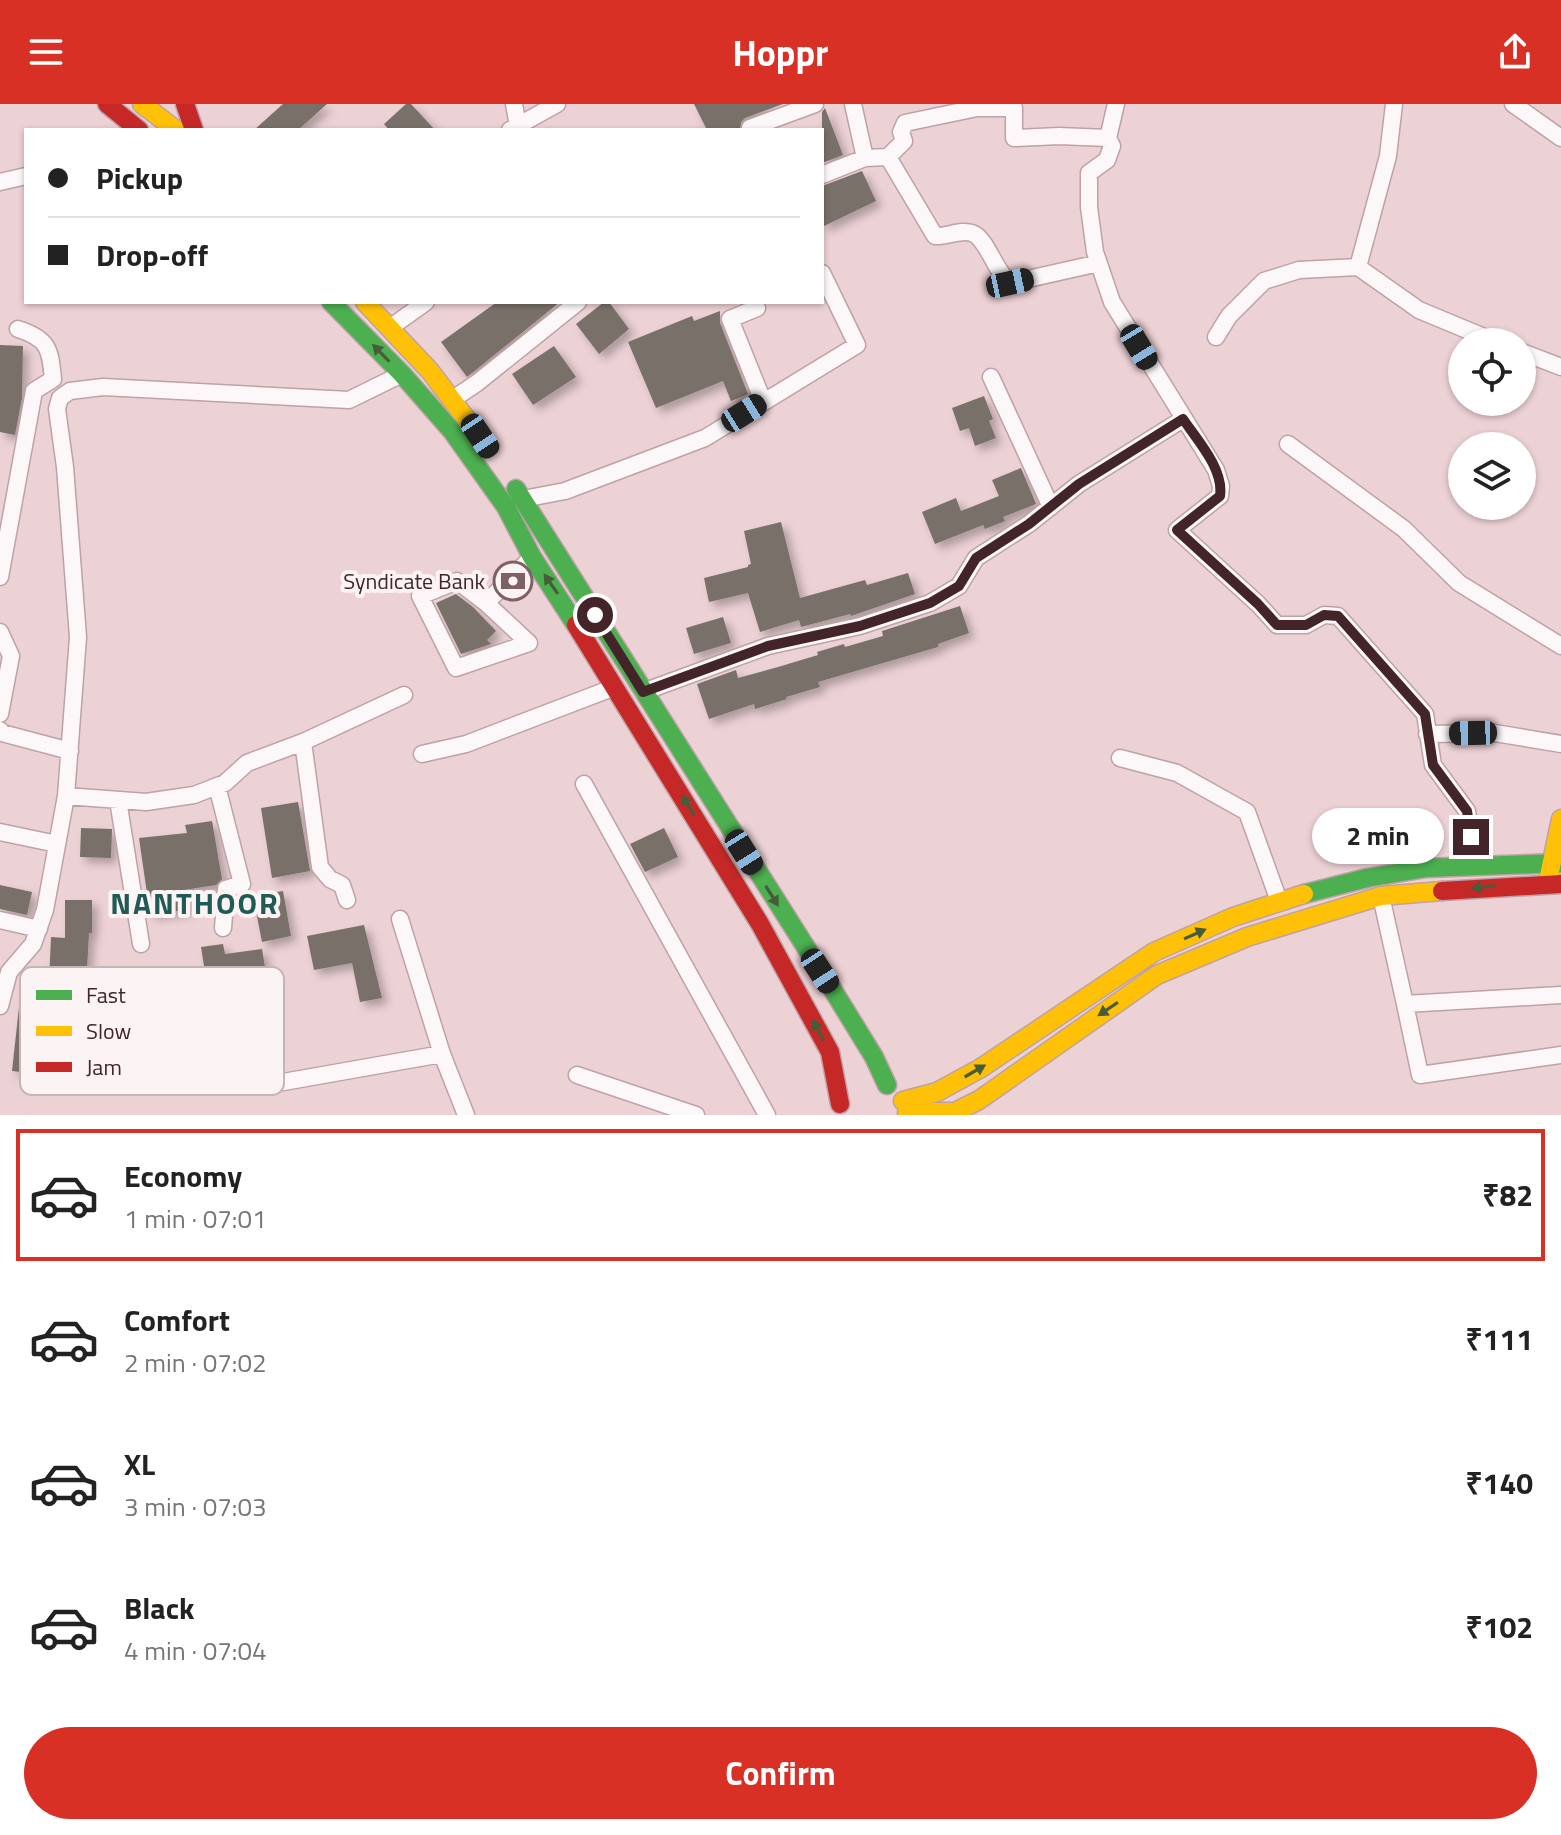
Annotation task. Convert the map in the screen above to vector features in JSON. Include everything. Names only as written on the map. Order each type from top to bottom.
[{"type":"main road","points":[[107,104],[137,128]]},
{"type":"main road","points":[[142,104],[173,128]]},
{"type":"main road","points":[[185,104],[193,128]]},
{"type":"main road","points":[[333,304],[402,374],[452,431],[497,494],[532,557],[760,924],[830,1052],[839,1110]]},
{"type":"main road","points":[[367,304],[453,399],[503,469],[831,987],[874,1057],[887,1085],[906,1109],[955,1112],[979,1100],[1157,975],[1247,937],[1381,896],[1554,884],[1561,819]]},
{"type":"main road","points":[[906,1109],[981,1068],[1154,952],[1233,917],[1279,901],[1367,878],[1426,868],[1556,863]]},
{"type":"main road","points":[[839,1110],[859,1085],[887,1085]]},
{"type":"street","points":[[514,104],[514,128],[557,104]]},
{"type":"street","points":[[750,128],[815,104]]},
{"type":"street","points":[[853,104],[865,158]]},
{"type":"street","points":[[1116,104],[1108,138],[1112,146],[1107,160],[1089,173],[1089,207],[1099,263],[1112,302],[1216,470],[1221,486],[1220,496],[1177,530],[1277,625],[1306,625],[1324,615],[1338,616],[1425,714],[1433,765],[1467,811],[1475,864]]},
{"type":"street","points":[[1358,267],[1388,156],[1394,104]]},
{"type":"street","points":[[1513,104],[1561,138]]},
{"type":"street","points":[[824,174],[865,158],[888,157],[904,141],[901,132],[905,123],[977,108],[1014,108],[1014,138],[1108,138]]},
{"type":"street","points":[[888,157],[935,236],[972,232],[979,237],[1001,277],[1010,283],[1099,263]]},
{"type":"street","points":[[0,182],[24,176]]},
{"type":"street","points":[[1216,337],[1229,316],[1264,281],[1299,270],[1358,267],[1419,310],[1462,328]]},
{"type":"street","points":[[523,499],[565,491],[705,438],[857,345],[824,277]]},
{"type":"street","points":[[391,327],[423,304]]},
{"type":"street","points":[[453,399],[576,304]]},
{"type":"street","points":[[757,308],[730,319],[763,401]]},
{"type":"street","points":[[0,577],[34,391],[53,379],[50,352],[35,335],[18,329]]},
{"type":"street","points":[[1536,357],[1561,367]]},
{"type":"street","points":[[0,1006],[9,972],[33,944],[45,910],[66,796],[78,637],[65,467],[57,409],[60,398],[70,391],[103,387],[349,400],[402,374]]},
{"type":"street","points":[[991,377],[1051,507]]},
{"type":"street","points":[[643,692],[768,646],[860,626],[930,603],[959,586],[976,558],[1079,484],[1183,419]]},
{"type":"street","points":[[1288,444],[1404,529],[1459,583],[1561,646]]},
{"type":"street","points":[[486,603],[532,557]]},
{"type":"street","points":[[457,581],[486,603],[529,643],[456,668],[420,596],[457,581]]},
{"type":"street","points":[[0,632],[11,656],[0,714]]},
{"type":"street","points":[[422,754],[466,744],[615,687]]},
{"type":"street","points":[[66,796],[146,802],[194,795],[225,783],[247,763],[303,742],[404,695]]},
{"type":"street","points":[[0,730],[70,751]]},
{"type":"street","points":[[1427,734],[1495,733],[1561,744]]},
{"type":"street","points":[[303,742],[320,867],[330,879],[342,885],[347,900]]},
{"type":"street","points":[[1120,758],[1177,773],[1247,812],[1279,901]]},
{"type":"street","points":[[584,784],[767,1115]]},
{"type":"street","points":[[217,786],[242,884],[226,889],[223,928]]},
{"type":"street","points":[[118,800],[141,944]]},
{"type":"street","points":[[0,832],[57,844]]},
{"type":"street","points":[[1381,896],[1420,1075],[1561,1055]]},
{"type":"street","points":[[400,919],[442,1054],[466,1115]]},
{"type":"street","points":[[0,920],[39,929]]},
{"type":"street","points":[[1405,1004],[1561,995]]},
{"type":"street","points":[[284,1082],[442,1054]]},
{"type":"street","points":[[577,1075],[696,1115]]},
{"type":"building","points":[[283,104],[327,104],[300,128],[256,128]]},
{"type":"building","points":[[406,104],[411,104],[433,128],[387,128],[384,124]]},
{"type":"building","points":[[694,104],[783,104],[745,118],[740,128],[706,128]]},
{"type":"building","points":[[825,108],[843,155],[824,162],[824,128],[822,112]]},
{"type":"building","points":[[862,171],[876,201],[824,226],[824,185]]},
{"type":"building","points":[[494,304],[558,304],[467,377],[441,342]]},
{"type":"building","points":[[601,304],[610,304],[629,329],[599,354],[576,324]]},
{"type":"building","points":[[720,311],[720,323],[748,394],[731,401],[723,381],[656,408],[628,342],[692,316],[694,321]]},
{"type":"building","points":[[0,345],[23,346],[22,398],[15,435],[0,432]]},
{"type":"building","points":[[554,346],[576,377],[533,405],[512,374]]},
{"type":"building","points":[[984,396],[996,438],[975,446],[969,428],[960,431],[952,408]]},
{"type":"building","points":[[1021,468],[1036,504],[1003,517],[1005,521],[985,529],[983,525],[935,544],[922,512],[956,498],[961,511],[999,496],[992,480]]},
{"type":"building","points":[[781,522],[800,598],[865,580],[867,585],[908,573],[915,594],[851,616],[801,627],[799,620],[760,632],[748,593],[709,602],[704,578],[751,564],[744,531]]},
{"type":"building","points":[[456,594],[496,631],[487,640],[491,644],[461,654],[436,603]]},
{"type":"building","points":[[960,606],[969,633],[938,644],[938,647],[818,682],[820,687],[787,699],[755,709],[754,704],[709,719],[697,684],[736,670],[738,678],[818,655],[817,652],[844,644],[845,647],[883,636],[882,631]]},
{"type":"building","points":[[723,617],[731,643],[694,654],[686,628]]},
{"type":"building","points":[[298,802],[310,871],[272,878],[261,808]]},
{"type":"building","points":[[212,821],[222,879],[216,885],[184,890],[186,910],[150,914],[139,838],[187,833],[185,825]]},
{"type":"building","points":[[81,828],[112,829],[111,858],[80,857]]},
{"type":"building","points":[[664,828],[678,857],[645,872],[630,844]]},
{"type":"building","points":[[0,885],[32,892],[27,915],[0,909]]},
{"type":"building","points":[[283,891],[291,936],[262,942],[253,896]]},
{"type":"building","points":[[65,900],[92,900],[92,933],[89,933],[87,967],[50,967],[51,937],[65,938]]},
{"type":"building","points":[[364,925],[382,998],[360,1002],[352,963],[314,970],[307,936]]},
{"type":"building","points":[[223,944],[225,954],[262,949],[265,967],[204,967],[201,947]]},
{"type":"building","points":[[20,998],[20,1072],[12,1071]]},
{"type":"traffic: fast","points":[[333,304],[402,374],[452,431],[506,507],[532,557],[576,625]]},
{"type":"traffic: fast","points":[[516,489],[831,987],[874,1057],[887,1085]]},
{"type":"traffic: fast","points":[[1304,894],[1367,878],[1426,868],[1561,863]]},
{"type":"traffic: slow","points":[[142,104],[173,128]]},
{"type":"traffic: slow","points":[[367,304],[430,371],[487,446]]},
{"type":"traffic: slow","points":[[1549,876],[1561,819]]},
{"type":"traffic: slow","points":[[907,1112],[955,1112],[979,1100],[1157,975],[1247,937],[1381,896],[1442,891]]},
{"type":"traffic: slow","points":[[903,1101],[937,1092],[981,1068],[1154,952],[1233,917],[1304,894]]},
{"type":"traffic: jam","points":[[107,104],[137,128]]},
{"type":"traffic: jam","points":[[185,104],[193,128]]},
{"type":"traffic: jam","points":[[576,625],[760,924],[830,1052],[840,1104]]},
{"type":"traffic: jam","points":[[1442,891],[1561,884]]},
{"type":"place","name":"Syndicate Bank","points":[[513,581]]},
{"type":"district","name":"NANTHOOR","points":[[195,903]]},
{"type":"route","points":[[595,615],[643,692],[768,646],[860,626],[930,603],[959,586],[976,558],[1029,524],[1079,484],[1183,419],[1216,470],[1221,486],[1220,496],[1177,530],[1277,625],[1306,625],[1324,615],[1338,616],[1425,714],[1433,765],[1467,811],[1471,837]]}]
